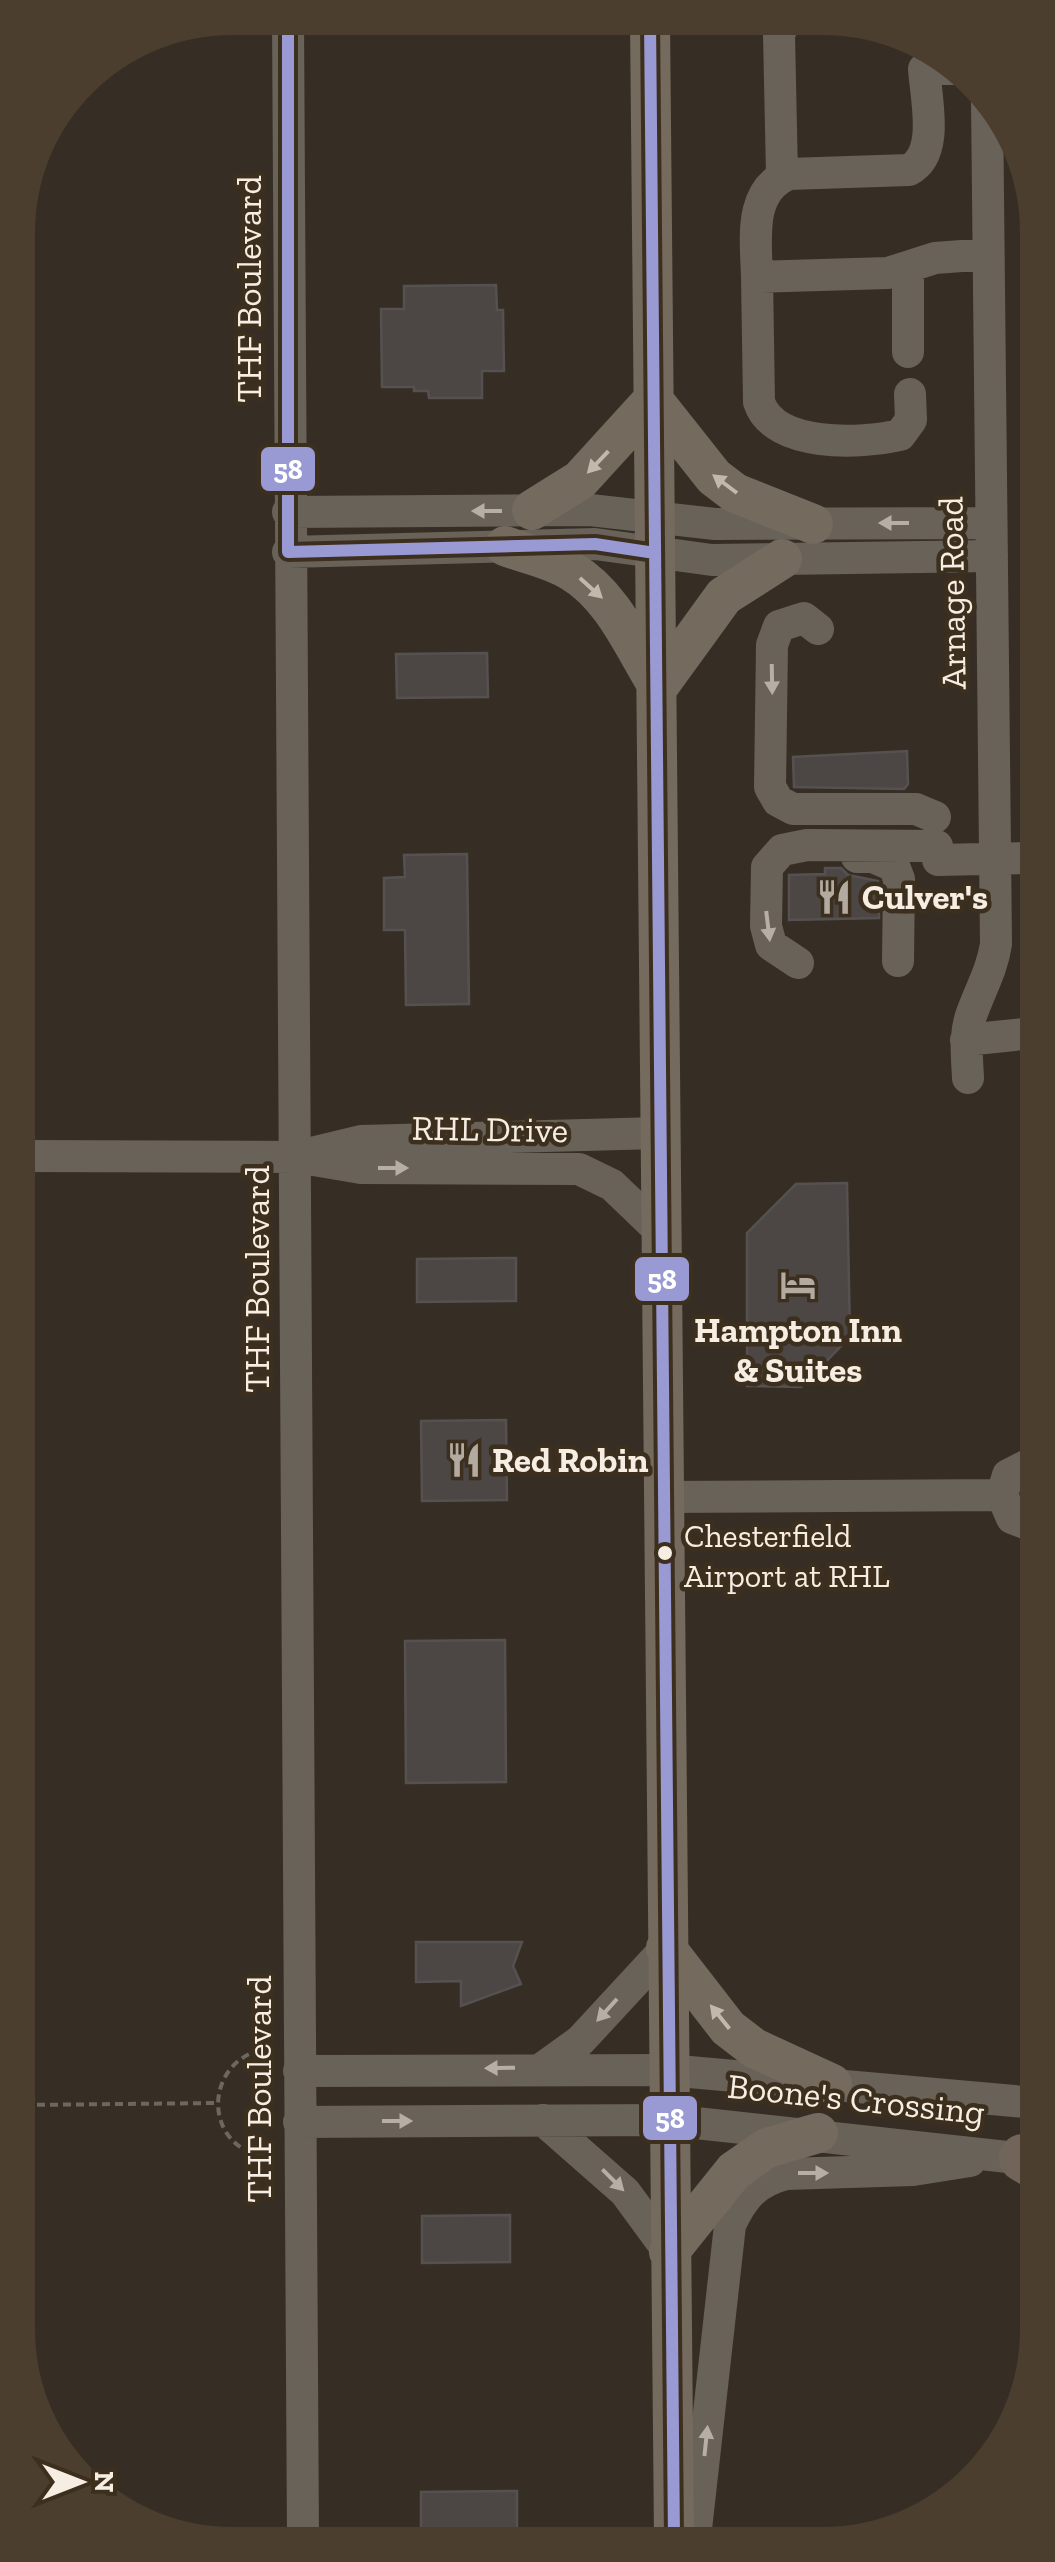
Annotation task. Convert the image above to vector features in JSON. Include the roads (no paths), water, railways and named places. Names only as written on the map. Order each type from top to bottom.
[{"type":"main road","points":[[650,35],[674,2527]]},
{"type":"main road","points":[[532,510],[580,480],[653,400]]},
{"type":"main road","points":[[653,400],[714,477],[735,493],[813,524]]},
{"type":"main road","points":[[505,546],[569,570],[590,585],[608,603],[658,686]]},
{"type":"main road","points":[[658,686],[724,596],[782,559]]},
{"type":"main road","points":[[666,1948],[728,2028],[754,2048],[832,2084]]},
{"type":"main road","points":[[670,2252],[734,2171],[766,2148],[818,2134]]},
{"type":"street","name":"THF Boulevard","points":[[288,35],[288,552],[296,1157],[303,2527]]},
{"type":"street","points":[[779,35],[782,176]]},
{"type":"street","points":[[910,394],[911,420],[900,434],[833,438],[782,432],[762,414],[758,208],[767,188],[782,176],[909,170],[918,166],[928,152],[930,67]]},
{"type":"street","name":"Arnage Road","points":[[968,1078],[966,1040],[971,1014],[992,970],[995,858],[986,123]]},
{"type":"street","points":[[757,277],[865,275],[908,270],[935,258],[988,254]]},
{"type":"street","points":[[908,270],[908,352]]},
{"type":"street","points":[[288,512],[532,510],[654,535],[712,560],[992,556]]},
{"type":"street","points":[[288,552],[596,544],[715,524],[991,523]]},
{"type":"street","points":[[818,628],[804,618],[780,626],[772,645],[770,787],[778,800],[793,809],[916,809],[937,841]]},
{"type":"street","points":[[798,963],[771,945],[766,926],[767,868],[782,850],[807,845],[937,841],[995,858],[1020,858]]},
{"type":"street","points":[[767,868],[801,858],[873,857],[894,866],[898,879],[898,962]]},
{"type":"street","points":[[966,1040],[1020,1034]]},
{"type":"street","name":"RHL Drive","points":[[296,1157],[361,1141],[660,1134]]},
{"type":"street","name":"RHL Drive","points":[[35,1156],[296,1157],[360,1168],[580,1169],[612,1185],[661,1232]]},
{"type":"street","points":[[1020,1470],[1008,1476],[1002,1496],[1012,1518],[1020,1522]]},
{"type":"street","points":[[662,1496],[1002,1496]]},
{"type":"street","points":[[544,2068],[580,2041],[666,1948]]},
{"type":"street","name":"Boone's Crossing","points":[[298,2060],[667,2070],[1020,2102]]},
{"type":"street","points":[[543,2120],[626,2192],[670,2252]]},
{"type":"street","name":"Boone's Crossing","points":[[299,2122],[668,2120],[1020,2159]]},
{"type":"street","points":[[696,2527],[730,2225],[741,2201],[767,2179],[786,2174],[913,2170],[1020,2161]]},
{"type":"place","name":"Culver's","points":[[834,897]]},
{"type":"place","name":"Hampton Inn & Suites","points":[[798,1285]]},
{"type":"place","name":"Red Robin","points":[[464,1460]]},
{"type":"place","name":"Chesterfield Airport at RHL","points":[[665,1553]]}]
